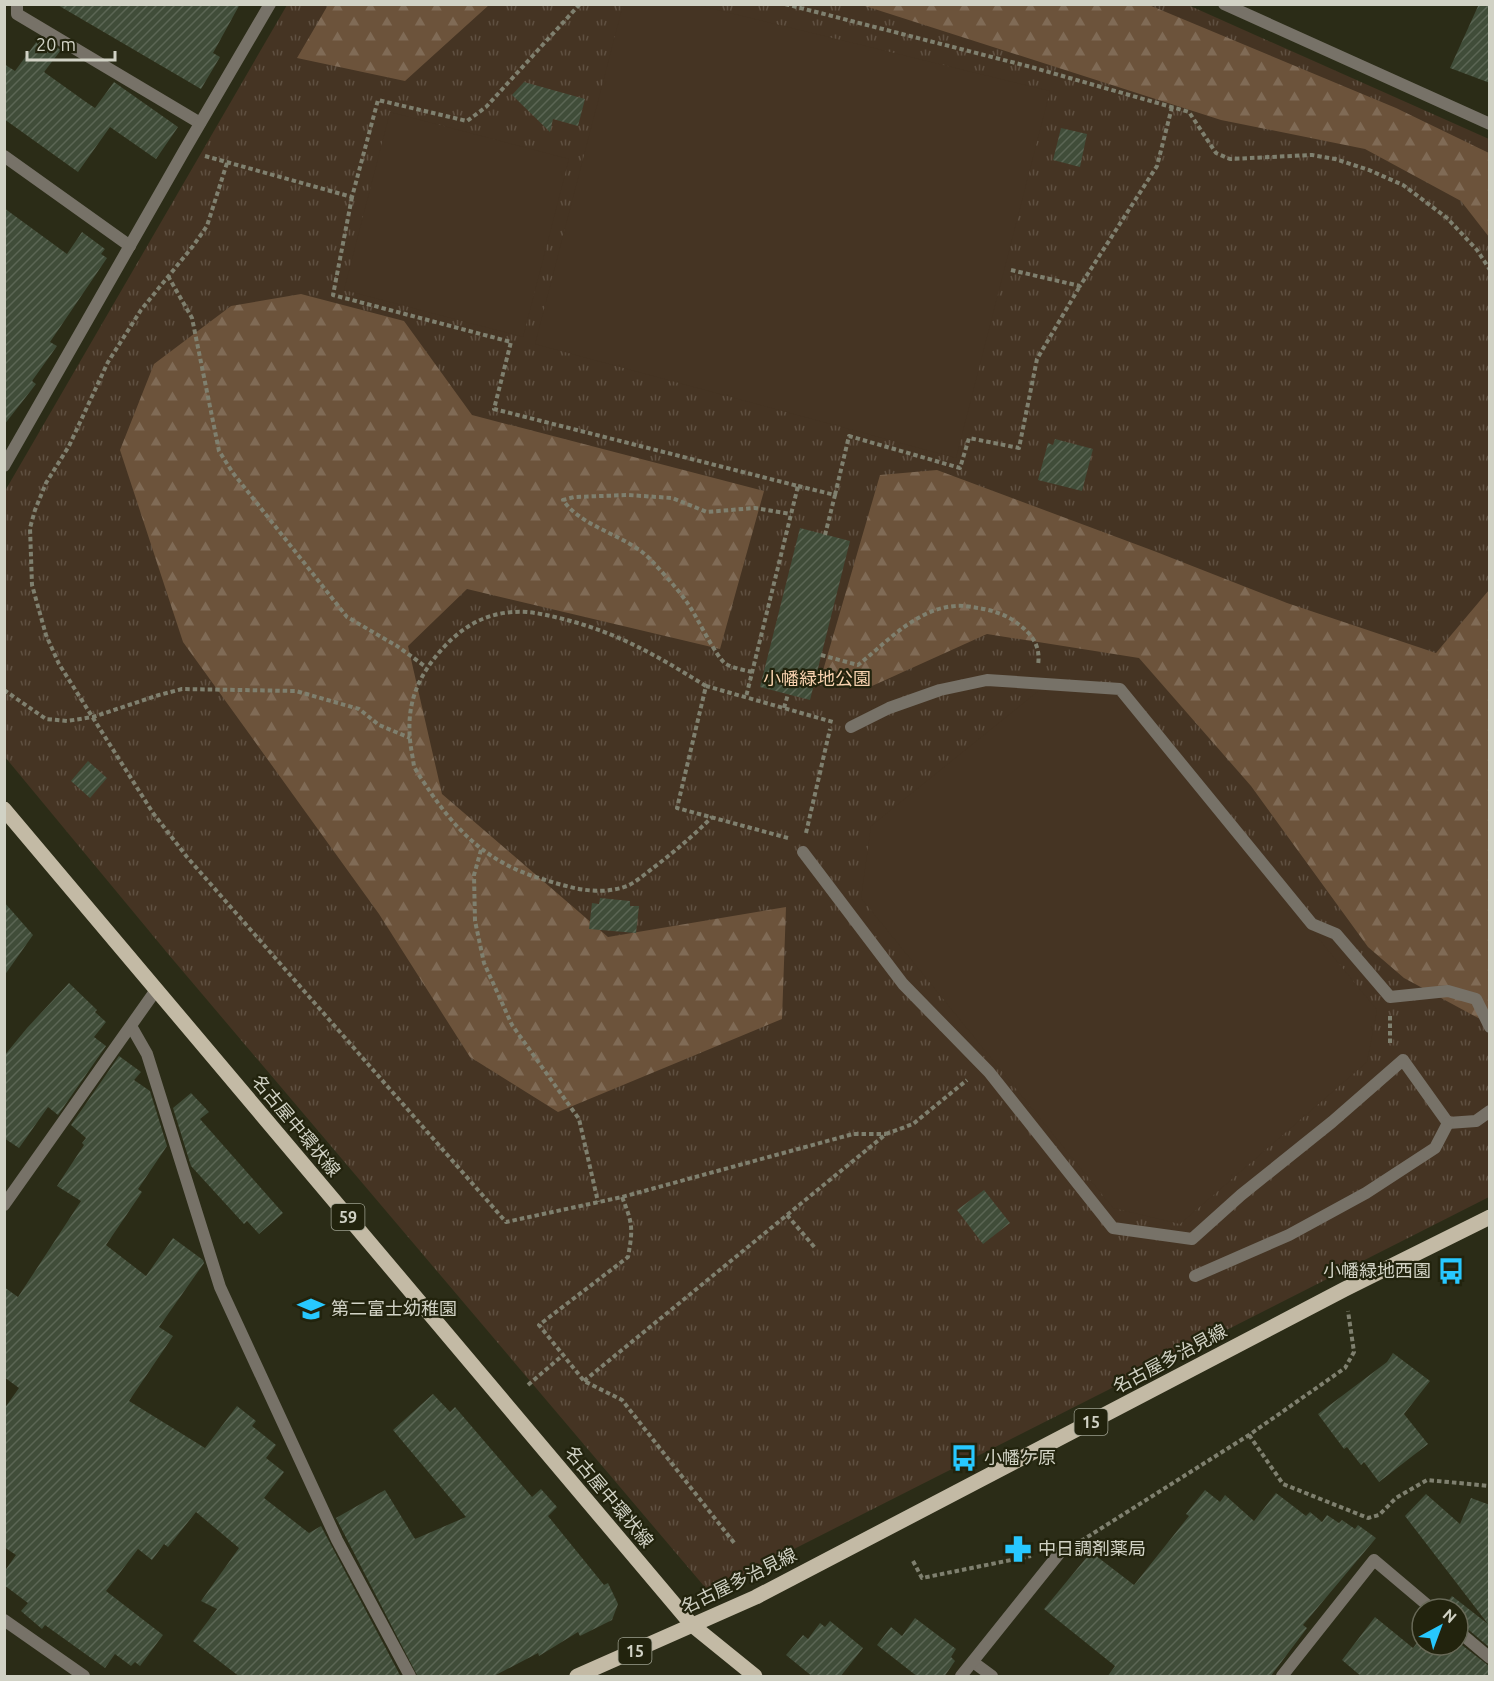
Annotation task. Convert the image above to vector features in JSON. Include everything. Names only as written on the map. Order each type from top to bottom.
[{"type":"main road","name":"名古屋中環状線","points":[[4,809],[692,1625],[755,1677]]},
{"type":"main road","name":"名古屋多治見線","points":[[577,1677],[766,1592],[1345,1289],[1490,1217]]},
{"type":"street","points":[[17,4],[17,14],[200,123]]},
{"type":"street","points":[[6,459],[270,4]]},
{"type":"street","points":[[1224,4],[1490,124]]},
{"type":"street","points":[[4,156],[130,246]]},
{"type":"street","points":[[851,726],[890,708],[940,690],[987,680],[1120,688],[1312,924],[1335,934],[1390,997],[1448,991],[1476,999],[1490,1027]]},
{"type":"street","points":[[804,848],[903,984],[984,1066],[1113,1228],[1192,1239],[1241,1195],[1332,1122],[1403,1060],[1449,1123]]},
{"type":"street","points":[[4,1205],[9,1190],[156,990]]},
{"type":"street","points":[[131,1026],[147,1054],[220,1287],[337,1540],[410,1677]]},
{"type":"street","points":[[1449,1123],[1476,1120],[1490,1111]]},
{"type":"street","points":[[1195,1276],[1289,1236],[1366,1193],[1435,1148],[1449,1123]]},
{"type":"street","points":[[961,1677],[1062,1550]]},
{"type":"street","points":[[1282,1677],[1374,1560],[1418,1597]]},
{"type":"street","points":[[4,1620],[84,1677]]},
{"type":"street","points":[[1470,1641],[1490,1658]]},
{"type":"street","points":[[973,1662],[992,1677]]},
{"type":"path","points":[[580,4],[486,107],[467,121],[378,100],[352,197],[333,295],[511,342],[494,409],[835,495]]},
{"type":"path","points":[[784,4],[1031,67],[1189,112],[1216,153],[1230,159],[1312,155],[1335,159],[1369,170],[1403,185],[1447,218],[1477,250],[1490,270]]},
{"type":"path","points":[[825,535],[849,436],[960,468],[969,438],[1019,448],[1036,359],[1157,166],[1172,107]]},
{"type":"path","points":[[184,151],[352,197]]},
{"type":"path","points":[[227,162],[207,226],[141,310],[108,362],[69,447],[46,483],[30,528],[32,585],[46,636],[60,664],[153,813],[187,857],[506,1222],[622,1197],[853,1134],[886,1134]]},
{"type":"path","points":[[1011,270],[1080,286]]},
{"type":"path","points":[[168,276],[192,318],[219,451],[233,473],[347,617],[397,646],[426,667]]},
{"type":"path","points":[[746,697],[798,486]]},
{"type":"path","points":[[752,672],[725,663],[718,656],[704,627],[686,600],[649,558],[608,531],[584,520],[570,510],[563,500],[574,497],[627,495],[672,498],[707,512],[755,508],[791,514]]},
{"type":"path","points":[[822,655],[858,665],[904,626],[932,612],[956,606],[983,609],[1010,617],[1030,633],[1040,652],[1035,683]]},
{"type":"path","points":[[712,818],[684,844],[646,873],[629,885],[611,891],[592,892],[523,873],[481,850],[459,830],[414,766],[410,720],[413,696],[426,667],[461,629],[493,616],[528,612],[581,624],[611,634],[639,646],[706,686],[851,726]]},
{"type":"path","points":[[706,686],[677,808],[804,848],[832,721]]},
{"type":"path","points":[[4,690],[46,719],[67,721],[93,717],[182,689],[296,691],[359,709],[379,725],[410,738]]},
{"type":"path","points":[[784,708],[788,694]]},
{"type":"path","points":[[481,850],[474,875],[476,921],[484,963],[512,1025],[579,1119],[598,1202]]},
{"type":"path","points":[[1390,997],[1390,1048],[1403,1060]]},
{"type":"path","points":[[584,1381],[886,1134],[913,1124],[984,1066]]},
{"type":"path","points":[[622,1197],[632,1221],[627,1257],[539,1326],[584,1381],[622,1400],[735,1544]]},
{"type":"path","points":[[787,1215],[816,1249]]},
{"type":"path","points":[[913,1561],[921,1578],[1062,1550],[1082,1541],[1249,1435],[1346,1368],[1354,1352],[1345,1289]]},
{"type":"path","points":[[528,1384],[563,1355]]},
{"type":"path","points":[[1249,1435],[1283,1484],[1368,1518],[1379,1515],[1396,1498],[1427,1480],[1490,1486]]},
{"type":"green space","name":"小幡緑地公園","points":[[287,5],[1188,5],[1489,139],[1489,1197],[709,1592],[169,955],[5,757],[5,491]]},
{"type":"green space","points":[[328,5],[489,5],[405,81],[297,58]]},
{"type":"green space","points":[[623,5],[697,5],[1050,91],[956,458],[535,344]]},
{"type":"green space","points":[[862,5],[1149,5],[1396,108],[1489,153],[1489,237],[1461,201],[1365,149],[1221,120]]},
{"type":"green space","points":[[390,112],[569,159],[523,337],[344,290]]},
{"type":"green space","points":[[301,294],[404,321],[472,415],[764,491],[720,649],[467,589],[408,646],[442,794],[608,937],[786,907],[782,1019],[558,1112],[470,1057],[379,914],[183,642],[120,450],[154,364],[231,306]]},
{"type":"green space","points":[[937,470],[1287,603],[1436,653],[1489,590],[1489,1015],[1480,1019],[1404,978],[1368,947],[1251,786],[1139,658],[987,634],[872,686],[822,674],[880,475]]},
{"type":"green space","points":[[1052,680],[1112,686],[1377,1010],[1367,1062],[1180,1224],[1113,1208],[861,898],[871,826]]},
{"type":"building","points":[[56,4],[240,4],[213,53],[220,57],[201,89]]},
{"type":"building","points":[[1479,4],[1490,4],[1490,83],[1450,68]]},
{"type":"building","points":[[40,37],[61,50],[44,72],[95,108],[114,82],[178,127],[156,159],[110,127],[78,172],[4,119],[4,64],[15,71]]},
{"type":"building","points":[[524,82],[585,99],[578,126],[553,119],[550,132],[512,95]]},
{"type":"building","points":[[1061,128],[1087,134],[1080,167],[1053,160]]},
{"type":"building","points":[[4,208],[67,254],[82,232],[105,249],[101,254],[107,258],[50,342],[57,346],[32,381],[36,384],[4,425]]},
{"type":"building","points":[[1055,439],[1093,449],[1082,491],[1038,480],[1048,443],[1053,445]]},
{"type":"building","points":[[800,528],[850,541],[810,700],[760,687]]},
{"type":"building","points":[[88,761],[107,778],[90,798],[71,781]]},
{"type":"building","points":[[600,898],[630,901],[630,906],[639,906],[636,933],[589,929],[592,903],[599,904]]},
{"type":"building","points":[[4,902],[33,935],[4,976]]},
{"type":"building","points":[[69,983],[106,1022],[94,1037],[106,1046],[58,1115],[48,1107],[19,1148],[4,1138],[4,1056]]},
{"type":"building","points":[[119,1056],[141,1072],[134,1080],[150,1091],[167,1146],[138,1189],[142,1192],[106,1245],[146,1276],[173,1238],[204,1263],[159,1327],[173,1336],[129,1401],[205,1448],[237,1406],[256,1421],[252,1426],[276,1445],[266,1458],[284,1472],[264,1498],[309,1533],[321,1526],[401,1677],[240,1677],[193,1641],[217,1609],[201,1601],[239,1548],[196,1512],[168,1547],[164,1544],[152,1560],[138,1549],[106,1591],[163,1635],[140,1666],[135,1662],[131,1666],[115,1654],[105,1668],[45,1625],[42,1629],[21,1611],[28,1603],[4,1585],[4,1572],[16,1555],[4,1547],[4,1409],[19,1388],[4,1377],[4,1287],[18,1297],[81,1201],[57,1186],[84,1145],[82,1143],[86,1138],[71,1125]]},
{"type":"building","points":[[191,1093],[209,1112],[200,1119],[283,1213],[259,1234],[247,1221],[244,1224],[191,1166],[173,1108]]},
{"type":"building","points":[[984,1190],[1010,1223],[983,1244],[957,1210]]},
{"type":"building","points":[[1393,1353],[1430,1381],[1404,1414],[1428,1444],[1379,1482],[1364,1462],[1361,1465],[1347,1447],[1344,1449],[1318,1414],[1387,1362]]},
{"type":"building","points":[[433,1394],[450,1412],[455,1407],[532,1497],[541,1489],[557,1507],[548,1516],[604,1585],[608,1583],[618,1604],[612,1620],[580,1636],[578,1632],[539,1656],[538,1653],[492,1677],[418,1677],[336,1518],[385,1490],[415,1539],[466,1517],[393,1430]]},
{"type":"building","points":[[1205,1490],[1220,1502],[1225,1495],[1254,1521],[1276,1493],[1306,1516],[1310,1512],[1322,1522],[1327,1515],[1339,1523],[1342,1520],[1355,1529],[1358,1525],[1376,1538],[1303,1625],[1307,1628],[1270,1677],[1107,1677],[1115,1666],[1044,1609],[1091,1552],[1134,1585],[1189,1516],[1186,1514]]},
{"type":"building","points":[[1426,1494],[1460,1524],[1471,1498],[1490,1505],[1489,1647],[1470,1631],[1470,1610],[1488,1624],[1470,1601],[1470,1597],[1467,1597],[1405,1516]]},
{"type":"building","points":[[1375,1617],[1410,1646],[1410,1657],[1470,1657],[1470,1651],[1489,1666],[1489,1677],[1362,1677],[1342,1660]]},
{"type":"building","points":[[915,1618],[956,1649],[951,1657],[955,1661],[944,1677],[918,1677],[877,1645],[891,1627],[902,1636]]},
{"type":"building","points":[[830,1621],[863,1648],[840,1677],[813,1677],[786,1655],[803,1635],[808,1639],[820,1623],[825,1627]]},
{"type":"place","name":"小幡緑地西園","points":[[1451,1271]]},
{"type":"place","name":"第二富士幼稚園","points":[[311,1309]]},
{"type":"place","name":"小幡ケ原","points":[[964,1458]]},
{"type":"place","name":"中日調剤薬局","points":[[1018,1549]]}]
